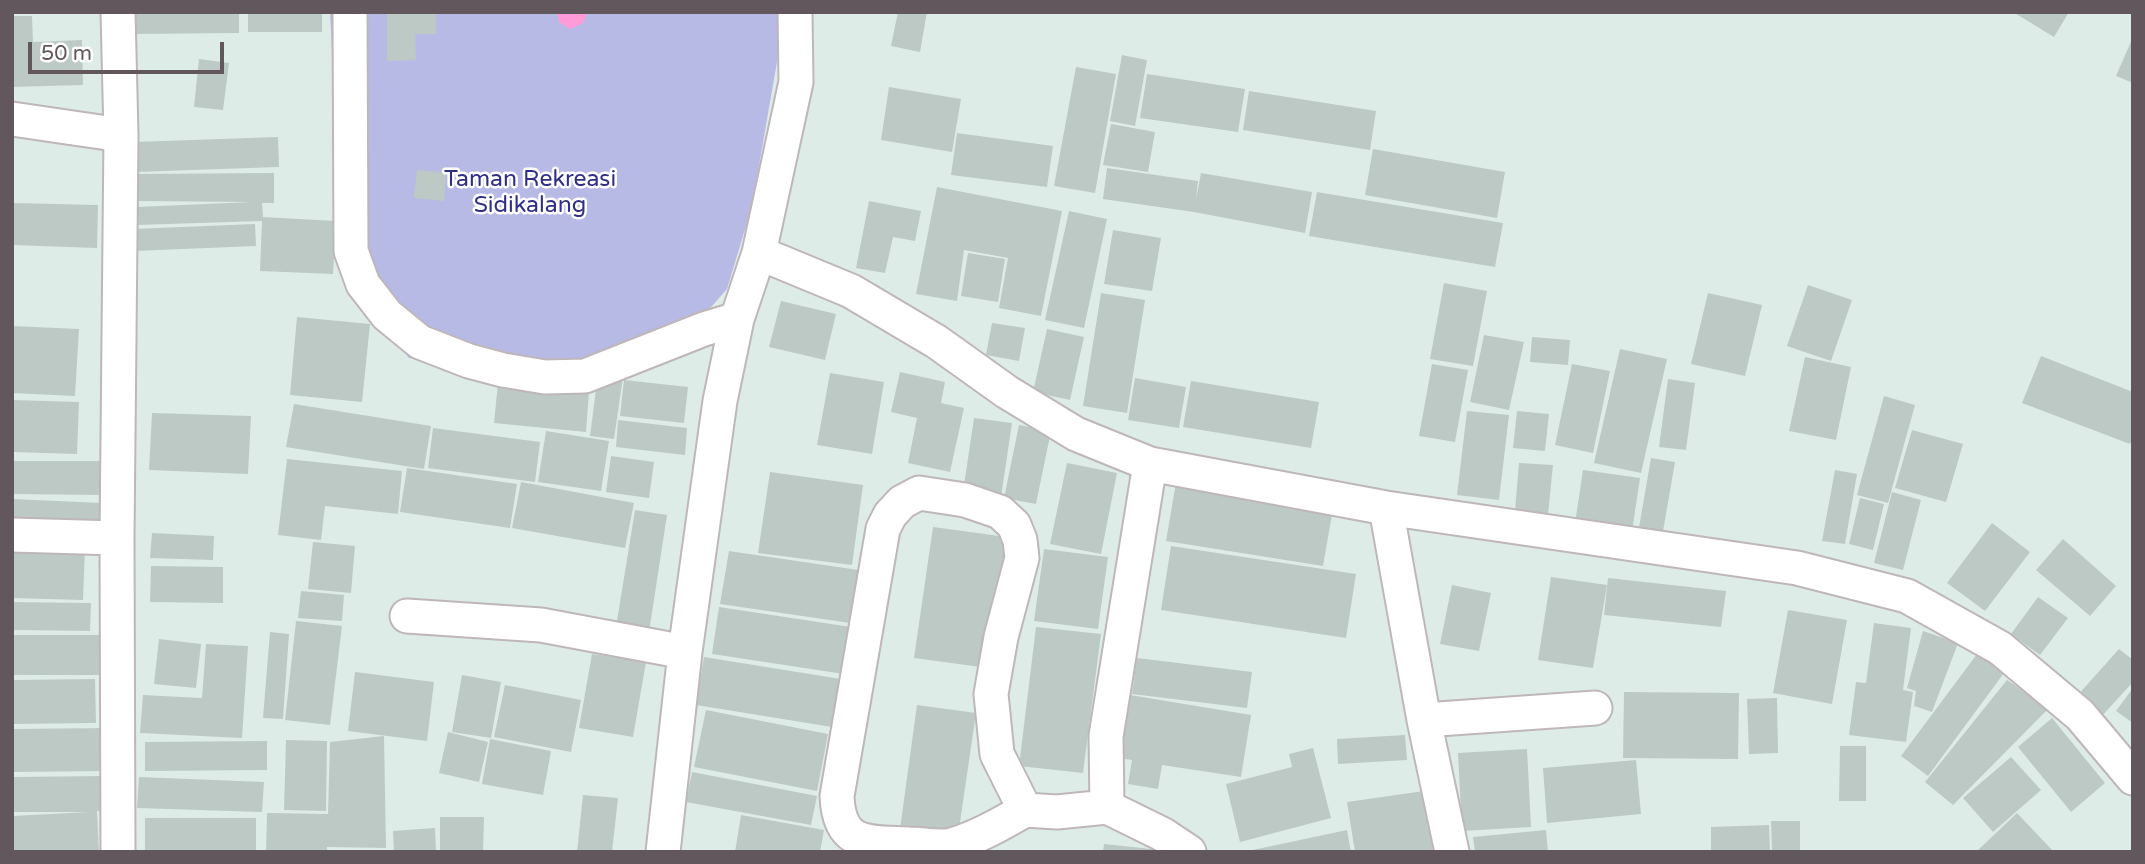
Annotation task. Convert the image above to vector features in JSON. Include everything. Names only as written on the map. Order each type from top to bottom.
[{"type":"street","points":[[117,852],[121,135],[118,12]]},
{"type":"street","points":[[350,12],[351,251],[363,284],[387,315],[420,342],[469,361],[503,370],[545,377],[585,376],[704,329],[737,319]]},
{"type":"street","points":[[663,852],[685,652],[720,401],[737,319],[759,253],[796,82],[795,12]]},
{"type":"street","points":[[12,119],[121,135]]},
{"type":"street","points":[[759,253],[850,291],[937,342],[1007,392],[1076,434],[1150,464],[1386,508],[1797,568],[1907,596],[2000,648],[2080,715],[2133,778]]},
{"type":"street","points":[[1107,807],[1106,736],[1150,464]]},
{"type":"street","points":[[1025,810],[997,754],[991,694],[1001,637],[1022,558],[1020,540],[1014,525],[1000,512],[965,500],[919,493],[902,502],[890,515],[883,529],[837,796],[838,812],[844,827],[853,838],[867,842],[949,846],[984,833],[1025,810],[1057,812],[1107,807],[1162,834],[1189,852]]},
{"type":"street","points":[[1386,508],[1424,720],[1452,852]]},
{"type":"street","points":[[12,535],[117,538]]},
{"type":"street","points":[[407,616],[541,625],[685,652]]},
{"type":"street","points":[[1424,720],[1595,708]]},
{"type":"green space","name":"Taman Rekreasi Sidikalang","points":[[330,12],[777,12],[778,56],[752,206],[727,289],[677,346],[529,375],[409,358],[344,283]]},
{"type":"shaded area","points":[[557,12],[587,14],[583,23],[570,29],[559,22]]},
{"type":"building","points":[[134,12],[239,12],[239,33],[134,34]]},
{"type":"building","points":[[248,12],[322,12],[322,32],[248,32]]},
{"type":"building","points":[[387,12],[436,12],[436,34],[415,34],[416,60],[387,61]]},
{"type":"building","points":[[898,12],[927,12],[920,52],[891,46]]},
{"type":"building","points":[[2013,12],[2069,12],[2054,37]]},
{"type":"building","points":[[12,16],[32,16],[33,42],[82,40],[83,85],[12,87]]},
{"type":"building","points":[[2133,37],[2133,83],[2116,76]]},
{"type":"building","points":[[1122,55],[1147,60],[1135,126],[1110,121]]},
{"type":"building","points":[[199,59],[229,63],[223,110],[194,107]]},
{"type":"building","points":[[1076,67],[1116,74],[1095,193],[1054,186]]},
{"type":"building","points":[[1147,74],[1245,89],[1238,132],[1140,118]]},
{"type":"building","points":[[889,87],[961,99],[952,152],[881,140]]},
{"type":"building","points":[[1249,91],[1376,111],[1370,150],[1243,130]]},
{"type":"building","points":[[1111,124],[1155,132],[1148,172],[1103,165]]},
{"type":"building","points":[[957,133],[1053,146],[1047,187],[951,175]]},
{"type":"building","points":[[278,137],[279,167],[135,172],[134,142]]},
{"type":"building","points":[[1373,149],[1505,172],[1497,218],[1365,195]]},
{"type":"building","points":[[1107,168],[1198,181],[1196,200],[1201,173],[1312,192],[1305,233],[1194,212],[1103,199]]},
{"type":"building","points":[[417,170],[446,173],[444,201],[414,198]]},
{"type":"building","points":[[274,173],[274,203],[262,203],[263,217],[336,221],[333,274],[260,271],[262,221],[137,225],[136,207],[252,202],[132,201],[134,174]]},
{"type":"building","points":[[937,187],[1062,211],[1041,316],[999,308],[1008,258],[964,250],[957,301],[916,294]]},
{"type":"building","points":[[1317,192],[1503,223],[1495,267],[1309,236]]},
{"type":"building","points":[[869,201],[921,211],[915,241],[893,237],[885,273],[856,268]]},
{"type":"building","points":[[12,203],[98,205],[97,248],[12,245]]},
{"type":"building","points":[[1069,211],[1107,219],[1084,328],[1045,320]]},
{"type":"building","points":[[255,224],[256,246],[134,251],[133,229]]},
{"type":"building","points":[[1113,230],[1161,238],[1152,291],[1104,284]]},
{"type":"building","points":[[968,253],[1005,259],[998,302],[961,296]]},
{"type":"building","points":[[1444,283],[1487,291],[1473,366],[1430,359]]},
{"type":"building","points":[[1808,285],[1852,300],[1831,361],[1787,346]]},
{"type":"building","points":[[1101,293],[1145,300],[1127,413],[1083,406]]},
{"type":"building","points":[[1708,293],[1762,305],[1745,376],[1691,364]]},
{"type":"building","points":[[781,301],[836,314],[825,360],[769,347]]},
{"type":"building","points":[[297,317],[370,324],[362,402],[290,395]]},
{"type":"building","points":[[992,323],[1025,328],[1019,361],[986,355]]},
{"type":"building","points":[[12,326],[79,329],[75,396],[12,393]]},
{"type":"building","points":[[1047,329],[1084,337],[1070,400],[1033,392]]},
{"type":"building","points":[[1484,335],[1524,342],[1509,410],[1470,402]]},
{"type":"building","points":[[1532,337],[1570,340],[1568,365],[1530,362]]},
{"type":"building","points":[[1620,349],[1667,359],[1641,473],[1594,463]]},
{"type":"building","points":[[2041,356],[2133,392],[2133,436],[2130,444],[2022,403]]},
{"type":"building","points":[[1805,357],[1851,367],[1836,440],[1789,431]]},
{"type":"building","points":[[1432,364],[1468,370],[1455,442],[1419,436]]},
{"type":"building","points":[[1572,364],[1610,371],[1593,453],[1555,445]]},
{"type":"building","points":[[900,372],[945,382],[941,403],[964,408],[950,472],[908,463],[917,418],[891,412]]},
{"type":"building","points":[[830,373],[884,382],[872,454],[817,445]]},
{"type":"building","points":[[598,374],[623,377],[614,439],[590,436]]},
{"type":"building","points":[[1135,378],[1186,387],[1179,428],[1128,420]]},
{"type":"building","points":[[1668,379],[1695,383],[1686,450],[1659,447]]},
{"type":"building","points":[[624,380],[688,387],[684,423],[620,416]]},
{"type":"building","points":[[1191,381],[1319,402],[1311,448],[1183,427]]},
{"type":"building","points":[[498,383],[589,392],[586,432],[494,423]]},
{"type":"building","points":[[1884,396],[1915,405],[1888,503],[1857,495]]},
{"type":"building","points":[[12,400],[79,402],[77,454],[12,452]]},
{"type":"building","points":[[294,404],[431,426],[424,469],[286,447]]},
{"type":"building","points":[[1467,411],[1509,415],[1499,500],[1457,495]]},
{"type":"building","points":[[1517,411],[1549,414],[1545,451],[1513,448]]},
{"type":"building","points":[[152,413],[251,416],[248,474],[149,470]]},
{"type":"building","points":[[974,418],[1012,423],[1001,497],[963,492]]},
{"type":"building","points":[[618,420],[687,428],[685,455],[616,447]]},
{"type":"building","points":[[1019,425],[1051,431],[1036,504],[1004,498]]},
{"type":"building","points":[[433,428],[540,442],[535,482],[428,468]]},
{"type":"building","points":[[1912,430],[1963,444],[1946,502],[1895,488]]},
{"type":"building","points":[[546,431],[609,441],[601,491],[538,482]]},
{"type":"building","points":[[611,456],[654,462],[649,498],[606,492]]},
{"type":"building","points":[[1651,458],[1675,462],[1661,543],[1637,539]]},
{"type":"building","points":[[287,459],[402,471],[398,514],[325,506],[321,540],[278,535]]},
{"type":"building","points":[[12,461],[102,461],[101,495],[12,494]]},
{"type":"building","points":[[1067,463],[1117,473],[1101,554],[1050,544]]},
{"type":"building","points":[[1519,463],[1553,465],[1547,524],[1514,522]]},
{"type":"building","points":[[407,468],[517,484],[510,528],[400,512]]},
{"type":"building","points":[[1583,470],[1640,478],[1631,538],[1574,530]]},
{"type":"building","points":[[1835,470],[1857,474],[1845,544],[1822,541]]},
{"type":"building","points":[[770,472],[863,485],[852,565],[758,553]]},
{"type":"building","points":[[1177,477],[1334,503],[1323,566],[1166,541]]},
{"type":"building","points":[[521,482],[634,503],[625,548],[512,528]]},
{"type":"building","points":[[1892,492],[1921,500],[1903,570],[1874,563]]},
{"type":"building","points":[[1860,498],[1884,504],[1873,550],[1849,544]]},
{"type":"building","points":[[12,499],[102,503],[100,528],[12,524]]},
{"type":"building","points":[[635,510],[667,515],[649,632],[616,627]]},
{"type":"building","points":[[1992,523],[2030,552],[1985,611],[1947,583]]},
{"type":"building","points":[[933,527],[1007,537],[988,668],[914,658]]},
{"type":"building","points":[[152,533],[214,536],[213,560],[150,558]]},
{"type":"building","points":[[2063,539],[2116,586],[2090,616],[2036,570]]},
{"type":"building","points":[[313,542],[355,546],[351,593],[308,589]]},
{"type":"building","points":[[12,546],[85,548],[83,600],[12,598]]},
{"type":"building","points":[[1171,546],[1356,574],[1346,638],[1161,610]]},
{"type":"building","points":[[1044,549],[1108,557],[1098,629],[1034,621]]},
{"type":"building","points":[[729,551],[865,571],[857,624],[720,604]]},
{"type":"building","points":[[151,566],[223,567],[223,603],[150,602]]},
{"type":"building","points":[[1551,577],[1607,585],[1593,668],[1538,660]]},
{"type":"building","points":[[1608,578],[1726,591],[1721,627],[1604,615]]},
{"type":"building","points":[[1452,585],[1491,593],[1479,651],[1440,644]]},
{"type":"building","points":[[301,591],[344,595],[342,621],[298,618]]},
{"type":"building","points":[[2038,597],[2068,618],[2040,655],[2011,634]]},
{"type":"building","points":[[12,602],[91,603],[90,631],[12,630]]},
{"type":"building","points":[[719,607],[851,627],[844,674],[712,654]]},
{"type":"building","points":[[1788,610],[1847,620],[1832,704],[1773,693]]},
{"type":"building","points":[[296,621],[342,626],[330,725],[285,720]]},
{"type":"building","points":[[1874,623],[1911,628],[1903,690],[1913,692],[1906,742],[1849,735],[1856,682],[1866,683]]},
{"type":"building","points":[[1036,627],[1101,634],[1083,773],[1019,766]]},
{"type":"building","points":[[1923,631],[1958,643],[1932,712],[1914,706],[1916,691],[1907,688]]},
{"type":"building","points":[[270,632],[289,634],[283,719],[263,718]]},
{"type":"building","points":[[12,635],[99,635],[99,675],[12,675]]},
{"type":"building","points":[[159,639],[201,644],[196,688],[154,684]]},
{"type":"building","points":[[206,644],[248,646],[242,738],[140,733],[143,695],[202,698]]},
{"type":"building","points":[[2119,649],[2133,660],[2133,682],[2101,717],[2077,696]]},
{"type":"building","points":[[592,654],[646,662],[633,737],[579,728]]},
{"type":"building","points":[[1977,654],[2004,673],[1928,776],[1901,756]]},
{"type":"building","points":[[704,657],[847,680],[838,728],[696,705]]},
{"type":"building","points":[[1137,658],[1252,672],[1247,708],[1132,694]]},
{"type":"building","points":[[355,672],[434,682],[427,741],[348,731]]},
{"type":"building","points":[[462,675],[501,682],[491,738],[452,732]]},
{"type":"building","points":[[95,679],[96,723],[12,724],[12,680]]},
{"type":"building","points":[[2007,680],[2049,708],[1953,805],[1925,782]]},
{"type":"building","points":[[505,685],[581,700],[571,752],[494,737]]},
{"type":"building","points":[[2133,688],[2133,723],[2116,711]]},
{"type":"building","points":[[1624,692],[1739,693],[1738,759],[1623,758]]},
{"type":"building","points":[[1130,695],[1251,715],[1241,777],[1162,765],[1158,789],[1128,784],[1132,760],[1119,758]]},
{"type":"building","points":[[1777,698],[1778,753],[1749,754],[1747,699]]},
{"type":"building","points":[[917,705],[976,713],[958,836],[900,829]]},
{"type":"building","points":[[706,710],[828,734],[817,791],[694,767]]},
{"type":"building","points":[[2052,718],[2105,783],[2071,812],[2018,747]]},
{"type":"building","points":[[107,728],[107,771],[12,772],[12,729]]},
{"type":"building","points":[[448,732],[488,742],[479,782],[439,773]]},
{"type":"building","points":[[1405,735],[1407,760],[1338,764],[1337,739]]},
{"type":"building","points":[[384,736],[386,848],[327,847],[327,852],[266,852],[267,813],[328,814],[330,742]]},
{"type":"building","points":[[490,739],[551,751],[543,795],[482,784]]},
{"type":"building","points":[[286,740],[327,741],[326,811],[284,810]]},
{"type":"building","points":[[267,741],[267,770],[145,771],[145,742]]},
{"type":"building","points":[[1840,746],[1866,746],[1866,801],[1839,801]]},
{"type":"building","points":[[1313,748],[1331,818],[1240,842],[1226,784],[1292,767],[1289,754]]},
{"type":"building","points":[[1527,749],[1531,827],[1462,831],[1458,753]]},
{"type":"building","points":[[2011,757],[2041,790],[1993,832],[1963,798]]},
{"type":"building","points":[[1636,760],[1641,814],[1547,823],[1543,768]]},
{"type":"building","points":[[692,772],[817,796],[811,825],[686,802]]},
{"type":"building","points":[[104,776],[104,811],[97,811],[99,852],[12,852],[12,816],[90,812],[12,812],[12,777]]},
{"type":"building","points":[[139,777],[264,782],[262,812],[137,808]]},
{"type":"building","points":[[1424,791],[1433,852],[1355,852],[1347,802]]},
{"type":"building","points":[[583,795],[618,798],[612,852],[577,852]]},
{"type":"building","points":[[2017,813],[2054,852],[1976,852]]},
{"type":"building","points":[[741,815],[824,830],[820,852],[735,852]]},
{"type":"building","points":[[440,817],[484,817],[483,852],[440,852]]},
{"type":"building","points":[[145,818],[256,818],[256,852],[145,852]]},
{"type":"building","points":[[1771,821],[1800,821],[1800,852],[1772,852]]},
{"type":"building","points":[[1769,825],[1770,852],[1711,852],[1711,827]]},
{"type":"building","points":[[435,828],[436,852],[394,852],[393,831]]},
{"type":"building","points":[[1347,830],[1351,852],[1248,851]]},
{"type":"building","points":[[1546,830],[1548,852],[1475,852],[1473,837]]},
{"type":"building","points":[[1104,844],[1161,850],[1161,852],[1103,852]]}]
